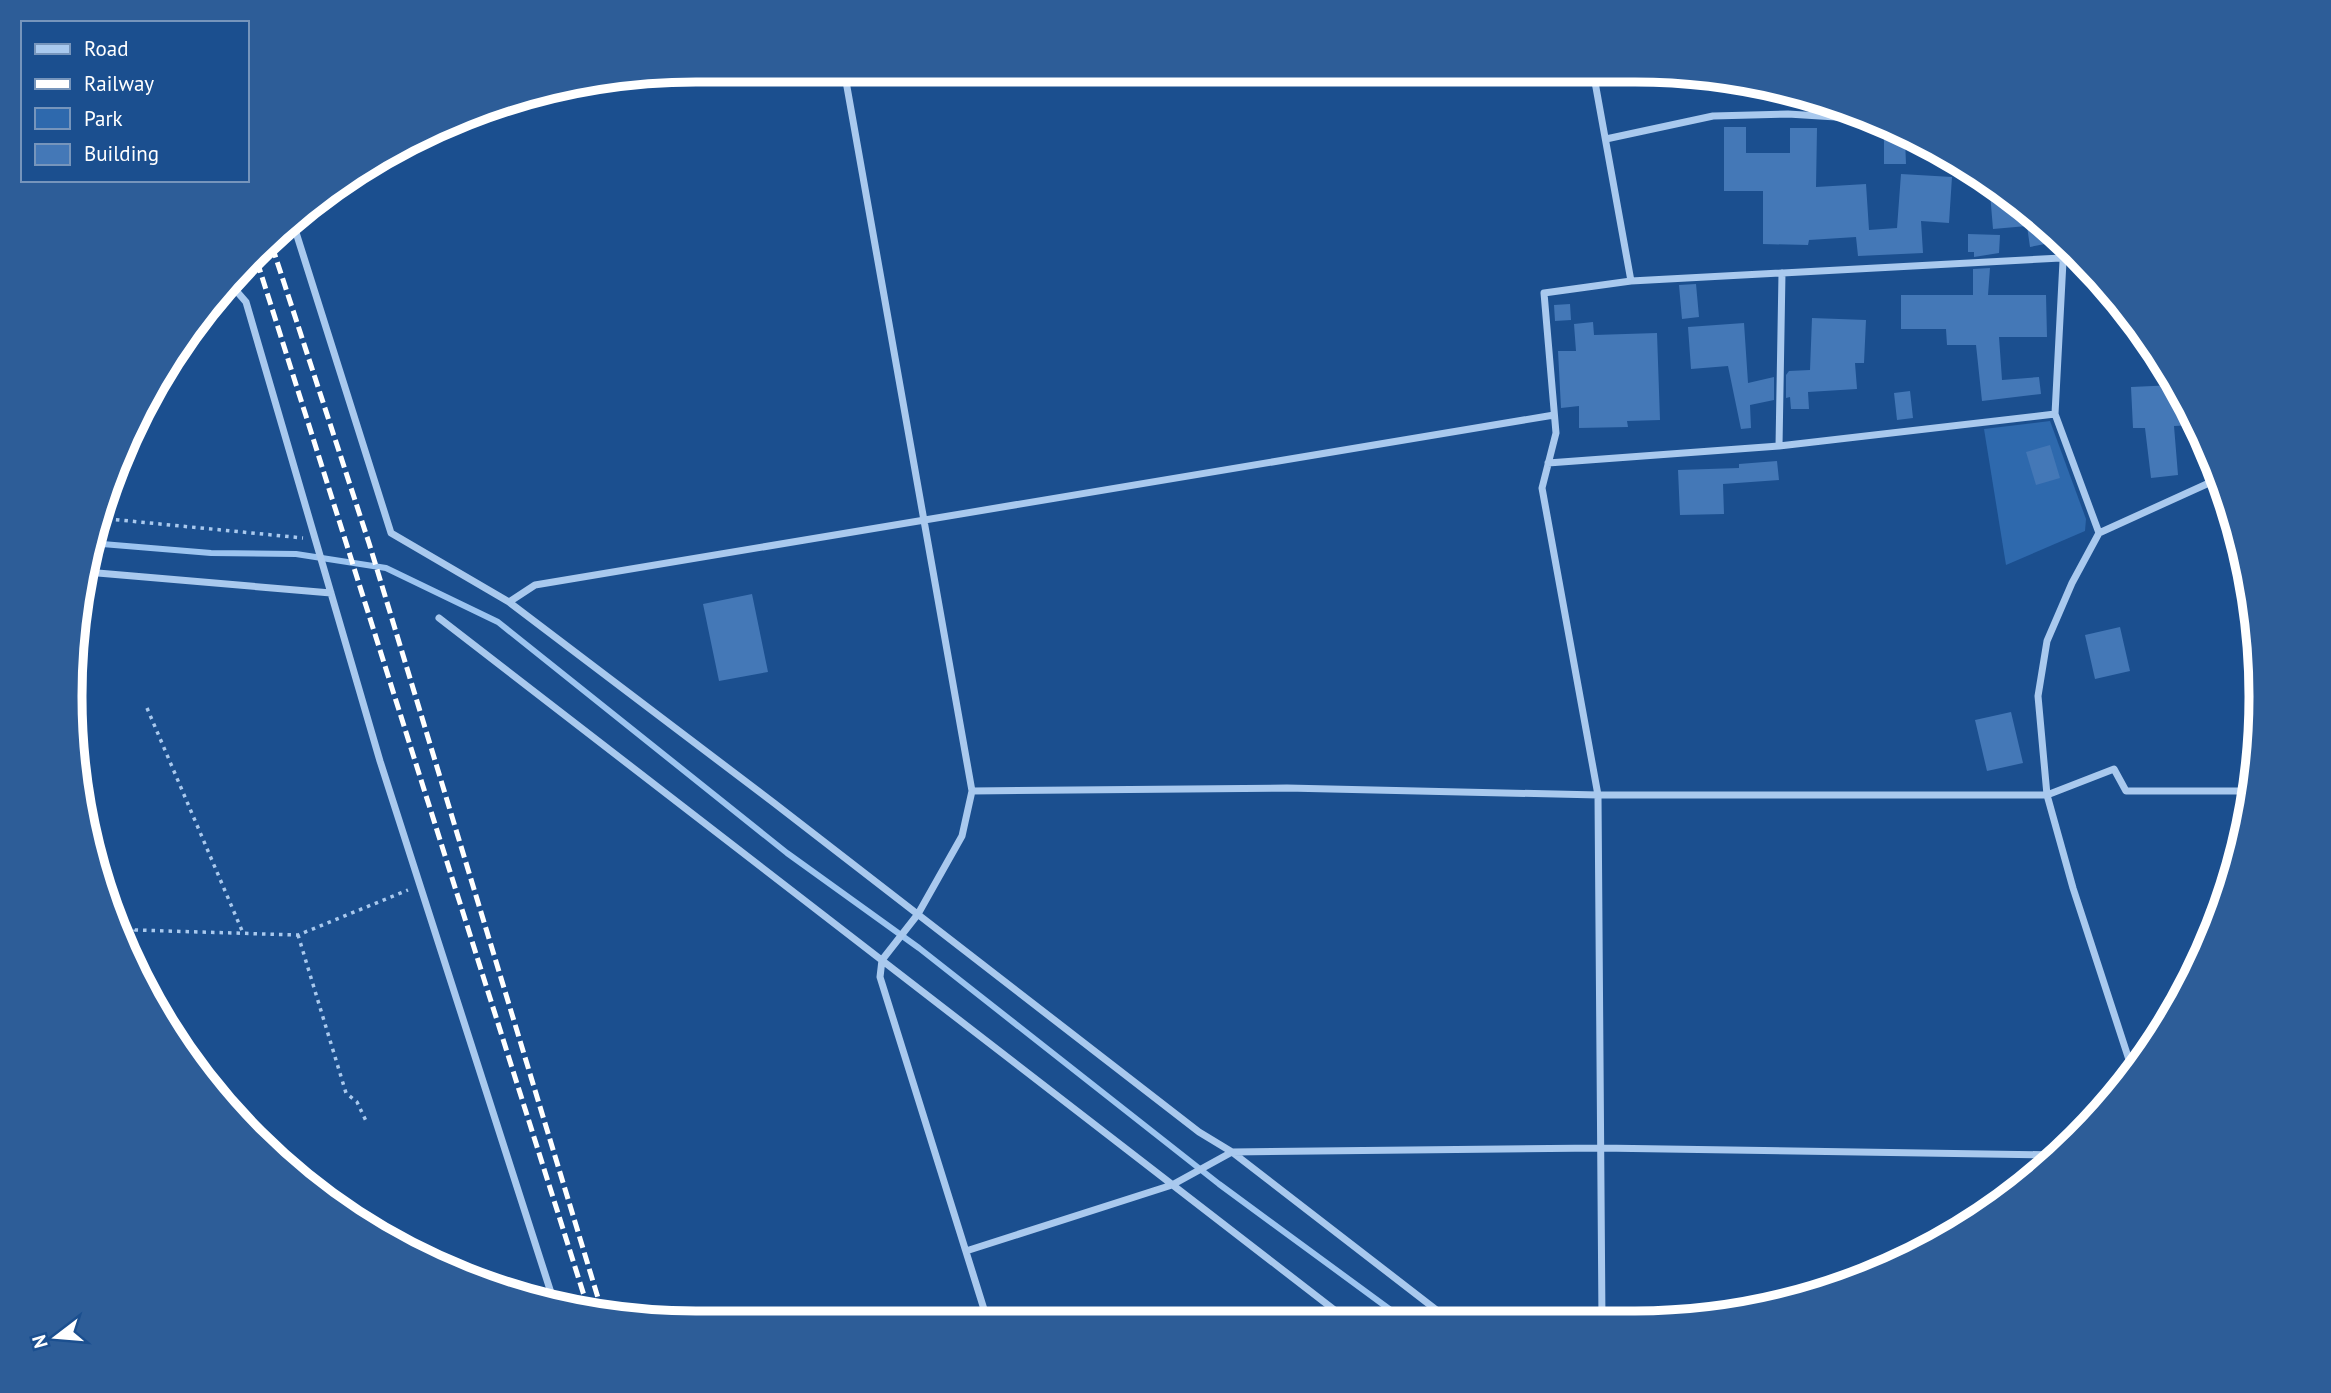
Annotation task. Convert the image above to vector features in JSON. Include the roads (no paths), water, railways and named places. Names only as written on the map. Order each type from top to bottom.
[{"type":"street","points":[[847,82],[972,791],[962,836],[918,914],[882,960],[880,977],[985,1311]]},
{"type":"street","points":[[1595,82],[1631,281]]},
{"type":"street","points":[[1606,139],[1713,116],[1788,114],[1838,117]]},
{"type":"street","points":[[296,231],[391,533],[509,602],[1199,1132],[1232,1152],[1438,1311]]},
{"type":"street","points":[[2063,257],[2055,414],[2099,533]]},
{"type":"street","points":[[1602,1311],[1598,795],[1542,488],[1556,433],[1544,293],[1631,281],[2066,259]]},
{"type":"street","points":[[1779,446],[1782,273]]},
{"type":"street","points":[[235,291],[246,302],[420,885],[551,1293]]},
{"type":"street","points":[[1548,463],[1779,446],[2055,414]]},
{"type":"street","points":[[509,602],[535,585],[1554,415]]},
{"type":"street","points":[[2129,1060],[2073,888],[2047,795],[2038,696],[2047,641],[2072,583],[2099,533],[2210,483]]},
{"type":"street","points":[[95,573],[331,593]]},
{"type":"street","points":[[439,618],[1335,1311]]},
{"type":"street","points":[[972,791],[1287,788],[1598,795],[2047,795],[2114,769],[2126,791],[2241,790]]},
{"type":"street","points":[[966,1251],[1172,1185],[1232,1152],[1600,1148],[2043,1155]]},
{"type":"waterway","points":[[102,544],[211,553],[296,554],[386,568],[498,622],[787,853],[919,948],[1219,1184],[1392,1311]]},
{"type":"railway","points":[[274,251],[369,543],[599,1302]]},
{"type":"railway","points":[[259,266],[586,1300]]}]
